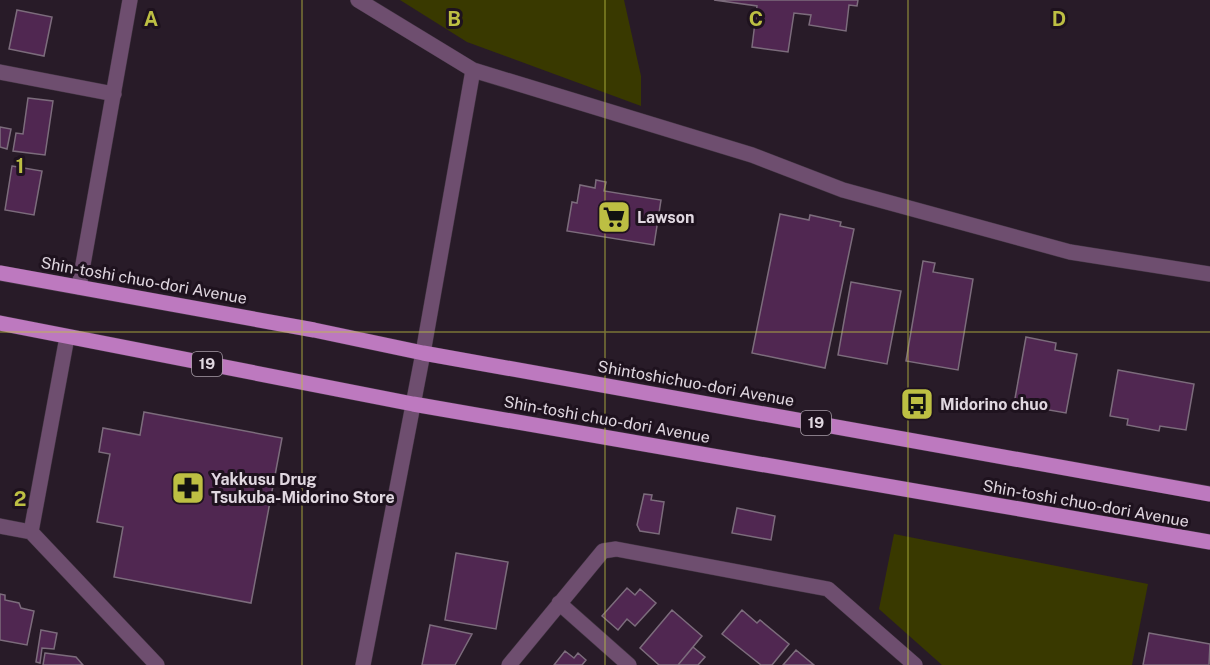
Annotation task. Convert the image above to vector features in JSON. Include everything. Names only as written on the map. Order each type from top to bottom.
[{"type":"main road","name":"Shin-toshi chuo-dori Avenue","points":[[0,273],[314,330],[423,353]]},
{"type":"main road","name":"Shin-toshi chuo-dori Avenue","points":[[0,323],[413,404],[1210,542]]},
{"type":"main road","name":"Shintoshichuo-dori Avenue","points":[[423,353],[1210,494]]},
{"type":"street","points":[[79,287],[130,0]]},
{"type":"street","points":[[358,0],[473,70],[752,155],[843,190],[1070,252],[1210,274]]},
{"type":"street","points":[[363,665],[423,353],[473,70]]},
{"type":"street","points":[[0,72],[114,94]]},
{"type":"street","points":[[31,532],[67,337]]},
{"type":"street","points":[[0,526],[31,532],[157,665]]},
{"type":"street","points":[[509,665],[603,551],[616,549],[828,589],[915,665]]},
{"type":"street","points":[[559,603],[629,665]]},
{"type":"shaded area","points":[[400,0],[624,0],[641,76],[641,106],[467,42]]},
{"type":"shaded area","points":[[894,534],[1148,584],[1132,665],[942,665],[879,609]]},
{"type":"building","points":[[714,0],[858,0],[857,6],[849,5],[846,31],[809,25],[811,15],[794,13],[788,52],[752,47],[757,6]]},
{"type":"building","points":[[17,10],[52,17],[44,56],[9,49]]},
{"type":"building","points":[[28,98],[53,101],[45,155],[13,151],[16,133],[23,134]]},
{"type":"building","points":[[0,127],[11,129],[7,149],[0,147]]},
{"type":"building","points":[[12,166],[42,171],[34,215],[5,210]]},
{"type":"building","name":"Lawson","points":[[596,180],[606,182],[604,191],[661,200],[654,245],[567,231],[572,202],[577,203],[580,185],[595,188]]},
{"type":"building","points":[[780,214],[809,220],[810,215],[841,222],[840,226],[854,229],[825,368],[752,353]]},
{"type":"building","points":[[923,261],[935,263],[933,272],[973,279],[958,370],[906,361]]},
{"type":"building","points":[[851,282],[901,291],[887,364],[838,355]]},
{"type":"building","points":[[1026,337],[1056,343],[1055,350],[1077,354],[1066,413],[1014,404]]},
{"type":"building","points":[[1118,370],[1194,384],[1186,430],[1160,426],[1159,431],[1127,425],[1128,419],[1110,416]]},
{"type":"building","name":"Yakkusu Drug Tsukuba-Midorino Store","points":[[144,412],[282,438],[251,603],[114,577],[123,527],[97,522],[110,454],[99,452],[103,428],[140,435]]},
{"type":"building","points":[[644,494],[652,495],[651,500],[664,502],[659,534],[640,531],[637,525]]},
{"type":"building","points":[[737,508],[775,516],[771,540],[732,533]]},
{"type":"building","points":[[456,553],[508,562],[496,629],[445,620]]},
{"type":"building","points":[[627,588],[635,595],[640,589],[656,603],[635,626],[627,619],[618,630],[602,616]]},
{"type":"building","points":[[0,594],[5,595],[5,600],[19,603],[21,608],[34,611],[27,645],[0,640]]},
{"type":"building","points":[[672,610],[702,636],[678,665],[659,665],[640,648]]},
{"type":"building","points":[[742,610],[757,623],[760,620],[789,644],[772,665],[761,665],[722,634]]},
{"type":"building","points":[[430,625],[472,634],[455,665],[422,665]]},
{"type":"building","points":[[41,630],[57,633],[54,649],[42,648],[40,663],[36,662]]},
{"type":"building","points":[[1149,633],[1210,644],[1209,665],[1143,665]]},
{"type":"building","points":[[693,647],[705,657],[698,665],[678,665]]},
{"type":"building","points":[[796,650],[814,665],[783,665]]},
{"type":"building","points":[[565,651],[574,658],[578,653],[586,660],[582,665],[554,665]]},
{"type":"building","points":[[45,653],[76,657],[83,665],[43,665]]},
{"type":"place","name":"Lawson","points":[[614,217]]},
{"type":"place","name":"Midorino chuo","points":[[917,404]]},
{"type":"place","name":"Yakkusu Drug Tsukuba-Midorino Store","points":[[188,488]]}]
